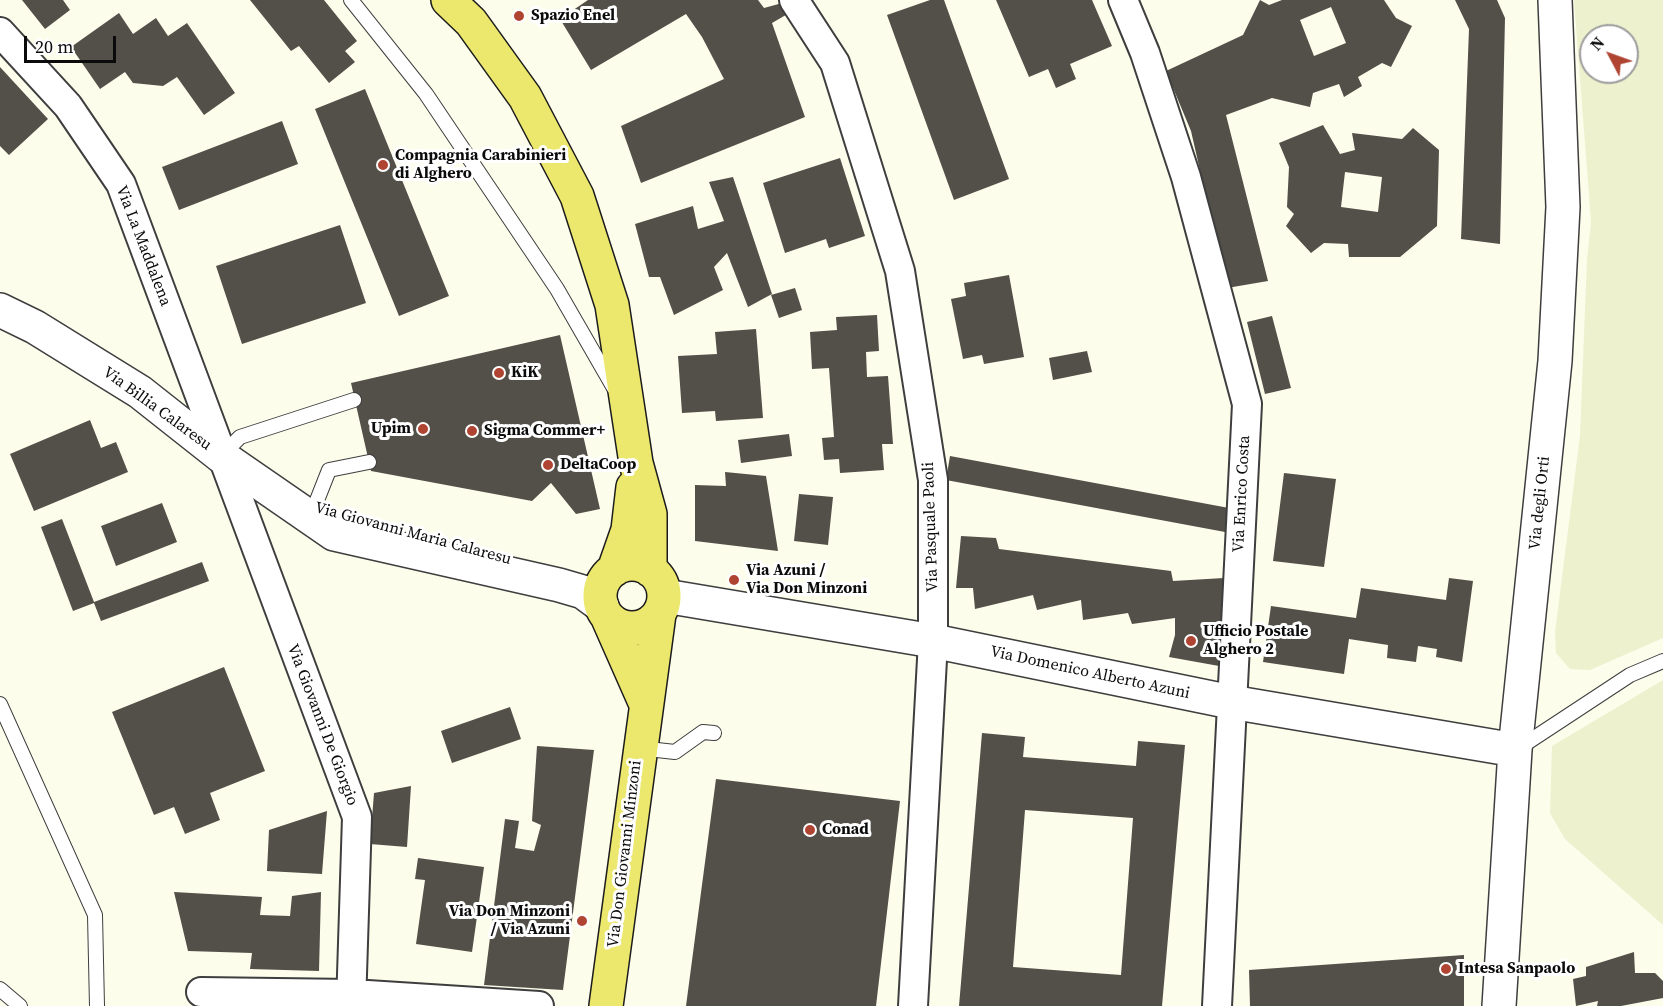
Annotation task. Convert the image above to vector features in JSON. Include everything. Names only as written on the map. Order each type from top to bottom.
[{"type":"main road","name":"Via Don Giovanni Minzoni","points":[[448,0],[471,22],[525,97],[577,196],[612,305],[636,463],[650,514],[658,593],[606,1006]]},
{"type":"main road","name":"Via Don Giovanni Minzoni","points":[[607,592],[628,530],[636,463]]},
{"type":"main road","points":[[629,564],[658,593],[644,626],[633,628],[622,626],[607,592],[629,564]]},
{"type":"main road","points":[[607,592],[645,702]]},
{"type":"street","name":"Via Pasquale Paoli","points":[[794,0],[835,63],[900,271],[933,480],[933,642],[913,1006]]},
{"type":"street","name":"Via Enrico Costa","points":[[1123,0],[1144,53],[1186,177],[1247,404],[1217,1006]]},
{"type":"street","name":"Via degli Orti","points":[[1499,1006],[1515,750],[1555,361],[1563,207],[1555,0]]},
{"type":"street","name":"Via La Maddalena","points":[[0,32],[68,106],[120,184],[221,456]]},
{"type":"street","name":"Via Billia Calaresu","points":[[0,310],[35,327],[140,392],[221,456],[279,495]]},
{"type":"street","name":"Via Giovanni De Giorgio","points":[[221,456],[357,817],[352,1000]]},
{"type":"street","name":"Via Giovanni Maria Calaresu","points":[[279,495],[339,518],[561,573],[607,592]]},
{"type":"street","name":"Via Giovanni Maria Calaresu","points":[[279,495],[334,534],[583,592],[607,592]]},
{"type":"street","name":"Via Domenico Alberto Azuni","points":[[658,593],[933,642],[1231,702],[1515,750]]},
{"type":"street","points":[[201,992],[539,1006]]},
{"type":"lane","points":[[351,0],[426,94],[557,289],[627,411]]},
{"type":"lane","points":[[221,456],[240,437],[354,400]]},
{"type":"lane","points":[[314,508],[329,470],[369,462]]},
{"type":"lane","points":[[1515,750],[1630,675],[1663,661]]},
{"type":"lane","points":[[0,705],[95,915],[97,1006]]},
{"type":"lane","points":[[639,748],[675,752],[703,732],[714,733]]},
{"type":"lane","points":[[0,989],[20,1006]]},
{"type":"green space","points":[[1574,0],[1663,0],[1663,638],[1590,670],[1570,669],[1556,653],[1555,632],[1580,436],[1587,259],[1591,222],[1580,84],[1639,84],[1639,24],[1579,24],[1579,65]]},
{"type":"green space","points":[[1663,680],[1663,925],[1565,839],[1550,813],[1552,746]]},
{"type":"building","points":[[22,0],[63,0],[70,10],[45,29]]},
{"type":"building","points":[[250,0],[324,0],[357,41],[345,51],[355,62],[329,83],[299,46],[291,51]]},
{"type":"building","points":[[588,0],[758,0],[764,8],[786,2],[791,12],[772,23],[805,117],[641,183],[621,126],[724,79],[702,37],[686,14],[591,70],[560,19]]},
{"type":"building","points":[[930,0],[944,0],[1009,179],[954,200],[887,15]]},
{"type":"building","points":[[996,0],[1092,0],[1112,46],[1070,64],[1076,79],[1056,88],[1048,69],[1029,77]]},
{"type":"building","points":[[1260,0],[1269,5],[1282,0],[1384,0],[1396,18],[1412,26],[1391,67],[1382,63],[1358,77],[1362,86],[1344,97],[1339,84],[1313,93],[1310,107],[1272,98],[1226,115],[1268,281],[1227,288],[1191,131],[1166,71],[1243,35]],"holes":[[[1331,7],[1346,43],[1314,56],[1300,20]]]},
{"type":"building","points":[[1455,0],[1497,0],[1505,18],[1500,244],[1461,239],[1469,29]]},
{"type":"building","points":[[119,13],[133,34],[156,18],[168,36],[187,23],[235,93],[204,115],[177,77],[163,86],[133,83],[125,72],[100,89],[71,47]]},
{"type":"building","points":[[0,67],[48,119],[9,155],[0,146]]},
{"type":"building","points":[[365,89],[449,296],[399,316],[315,109]]},
{"type":"building","points":[[282,121],[298,164],[179,210],[162,167]]},
{"type":"building","points":[[1323,125],[1340,154],[1355,150],[1352,133],[1402,139],[1413,128],[1439,150],[1437,226],[1400,257],[1349,257],[1348,244],[1324,243],[1311,253],[1286,226],[1294,214],[1287,207],[1289,167],[1279,143]],"holes":[[[1345,172],[1382,177],[1378,212],[1341,207]]]},
{"type":"building","points":[[840,158],[865,236],[829,248],[826,239],[785,253],[763,183]]},
{"type":"building","points":[[733,177],[772,294],[748,307],[727,253],[714,267],[723,290],[674,315],[660,277],[649,277],[635,224],[693,206],[698,229],[724,221],[709,182]]},
{"type":"building","points":[[340,225],[366,303],[242,344],[216,266]]},
{"type":"building","points":[[1009,275],[1024,357],[984,364],[982,355],[963,359],[951,299],[966,296],[964,283]]},
{"type":"building","points":[[795,288],[802,310],[779,318],[771,295]]},
{"type":"building","points":[[877,315],[879,351],[866,352],[867,377],[888,376],[893,444],[882,444],[884,470],[840,473],[839,459],[824,460],[822,438],[834,437],[829,368],[812,369],[810,332],[837,330],[836,317]]},
{"type":"building","points":[[1272,316],[1291,388],[1265,394],[1247,322]]},
{"type":"building","points":[[756,329],[763,418],[716,421],[715,411],[682,413],[678,356],[717,354],[715,332]]},
{"type":"building","name":"Sigma Commer+","points":[[560,335],[600,509],[576,514],[551,483],[532,501],[371,471],[351,383]]},
{"type":"building","points":[[1087,351],[1092,372],[1053,380],[1049,358]]},
{"type":"building","points":[[90,420],[101,448],[116,442],[128,472],[34,511],[10,454]]},
{"type":"building","points":[[789,434],[792,456],[741,463],[738,440]]},
{"type":"building","points":[[950,456],[1229,508],[1225,532],[946,480]]},
{"type":"building","points":[[725,472],[766,476],[778,551],[695,541],[695,485],[726,486]]},
{"type":"building","points":[[1284,473],[1336,479],[1324,567],[1273,561]]},
{"type":"building","points":[[799,494],[833,497],[828,545],[794,541]]},
{"type":"building","points":[[162,503],[177,542],[116,566],[101,526]]},
{"type":"building","points":[[62,519],[94,602],[202,562],[209,581],[101,621],[94,603],[73,611],[41,527]]},
{"type":"building","points":[[961,536],[996,538],[999,549],[1171,571],[1173,581],[1224,578],[1219,666],[1169,657],[1175,635],[1175,618],[1132,624],[1128,613],[1083,620],[1081,600],[1037,610],[1033,595],[975,609],[973,588],[956,588]]},
{"type":"building","points":[[1449,578],[1473,581],[1462,662],[1436,657],[1437,649],[1418,646],[1416,662],[1387,658],[1388,645],[1349,639],[1344,674],[1263,662],[1271,606],[1356,618],[1361,588],[1446,600]]},
{"type":"building","points":[[224,667],[265,771],[210,793],[220,820],[185,834],[174,807],[154,815],[112,712]]},
{"type":"building","points":[[510,707],[521,739],[452,763],[441,731]]},
{"type":"building","points":[[982,733],[1025,737],[1023,757],[1136,766],[1138,741],[1185,745],[1162,1006],[959,1006]],"holes":[[[1025,810],[1133,818],[1121,975],[1013,967]]]},
{"type":"building","points":[[537,746],[594,750],[563,990],[484,985],[505,819],[519,821],[515,848],[534,851],[541,825],[532,821]]},
{"type":"building","points":[[716,779],[900,801],[876,1006],[686,1006]]},
{"type":"building","points":[[411,786],[407,847],[370,844],[374,793]]},
{"type":"building","points":[[327,811],[322,874],[267,871],[269,830]]},
{"type":"building","points":[[418,858],[484,867],[472,952],[416,944],[425,880],[415,879]]},
{"type":"building","points":[[174,892],[262,897],[260,915],[290,916],[292,896],[321,892],[319,971],[250,969],[252,953],[188,951]]},
{"type":"building","points":[[1634,952],[1635,973],[1655,973],[1663,981],[1663,998],[1621,1006],[1597,1006],[1598,1001],[1576,1006],[1573,979],[1586,976],[1586,967]]},
{"type":"building","points":[[1464,955],[1464,1006],[1250,1006],[1249,970]]},
{"type":"place","name":"Spazio Enel","points":[[519,16]]},
{"type":"place","name":"Compagnia Carabinieri di Alghero","points":[[383,165]]},
{"type":"place","name":"KiK","points":[[499,373]]},
{"type":"place","name":"Upim","points":[[423,429]]},
{"type":"place","name":"Sigma Commer+","points":[[472,431]]},
{"type":"place","name":"DeltaCoop","points":[[548,465]]},
{"type":"place","name":"Via Azuni / Via Don Minzoni","points":[[734,580]]},
{"type":"place","name":"Ufficio Postale Alghero 2","points":[[1191,641]]},
{"type":"place","name":"Conad","points":[[810,830]]},
{"type":"place","name":"Via Don Minzoni / Via Azuni","points":[[582,921]]},
{"type":"place","name":"Intesa Sanpaolo","points":[[1446,969]]}]
